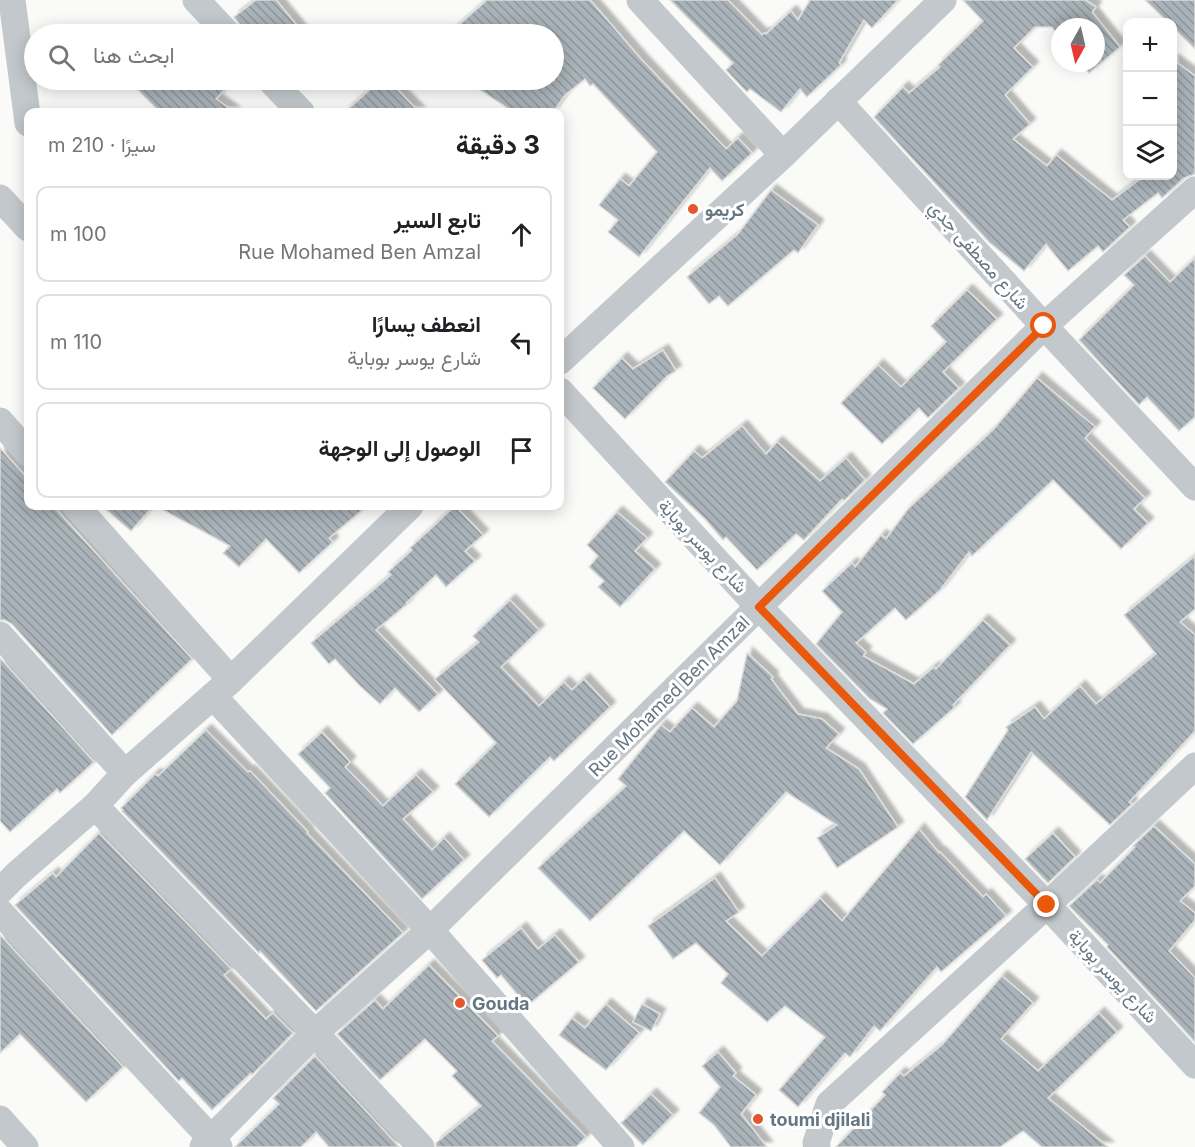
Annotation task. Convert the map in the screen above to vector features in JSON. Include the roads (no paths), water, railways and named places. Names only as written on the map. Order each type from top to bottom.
[{"type":"street","points":[[12,0],[26,108]]},
{"type":"street","points":[[196,0],[219,24]]},
{"type":"street","points":[[639,0],[783,155]]},
{"type":"street","points":[[564,357],[783,155],[943,0]]},
{"type":"street","points":[[279,90],[296,108]]},
{"type":"street","name":"شارع مصطفى جدي","points":[[838,101],[1195,487]]},
{"type":"street","name":"Rue Mohamed Ben Amzal","points":[[211,1144],[315,1033],[430,930],[1044,326],[1195,190]]},
{"type":"street","points":[[0,198],[24,224]]},
{"type":"street","name":"شارع يوسر بوباية","points":[[564,395],[759,607],[1047,905],[1195,1065]]},
{"type":"street","points":[[0,421],[24,448]]},
{"type":"street","points":[[79,510],[222,688],[621,1147]]},
{"type":"street","points":[[5,874],[95,806],[125,773],[222,688],[406,510]]},
{"type":"street","points":[[0,635],[125,773]]},
{"type":"street","points":[[817,1147],[816,1143],[829,1104],[1195,766]]},
{"type":"street","points":[[95,806],[315,1033],[421,1147]]},
{"type":"street","points":[[0,912],[211,1144]]},
{"type":"street","points":[[0,1119],[25,1147]]},
{"type":"place","name":"كريمو","points":[[693,209]]},
{"type":"place","name":"Gouda","points":[[460,1003]]},
{"type":"place","name":"toumi djilali","points":[[758,1119]]}]
